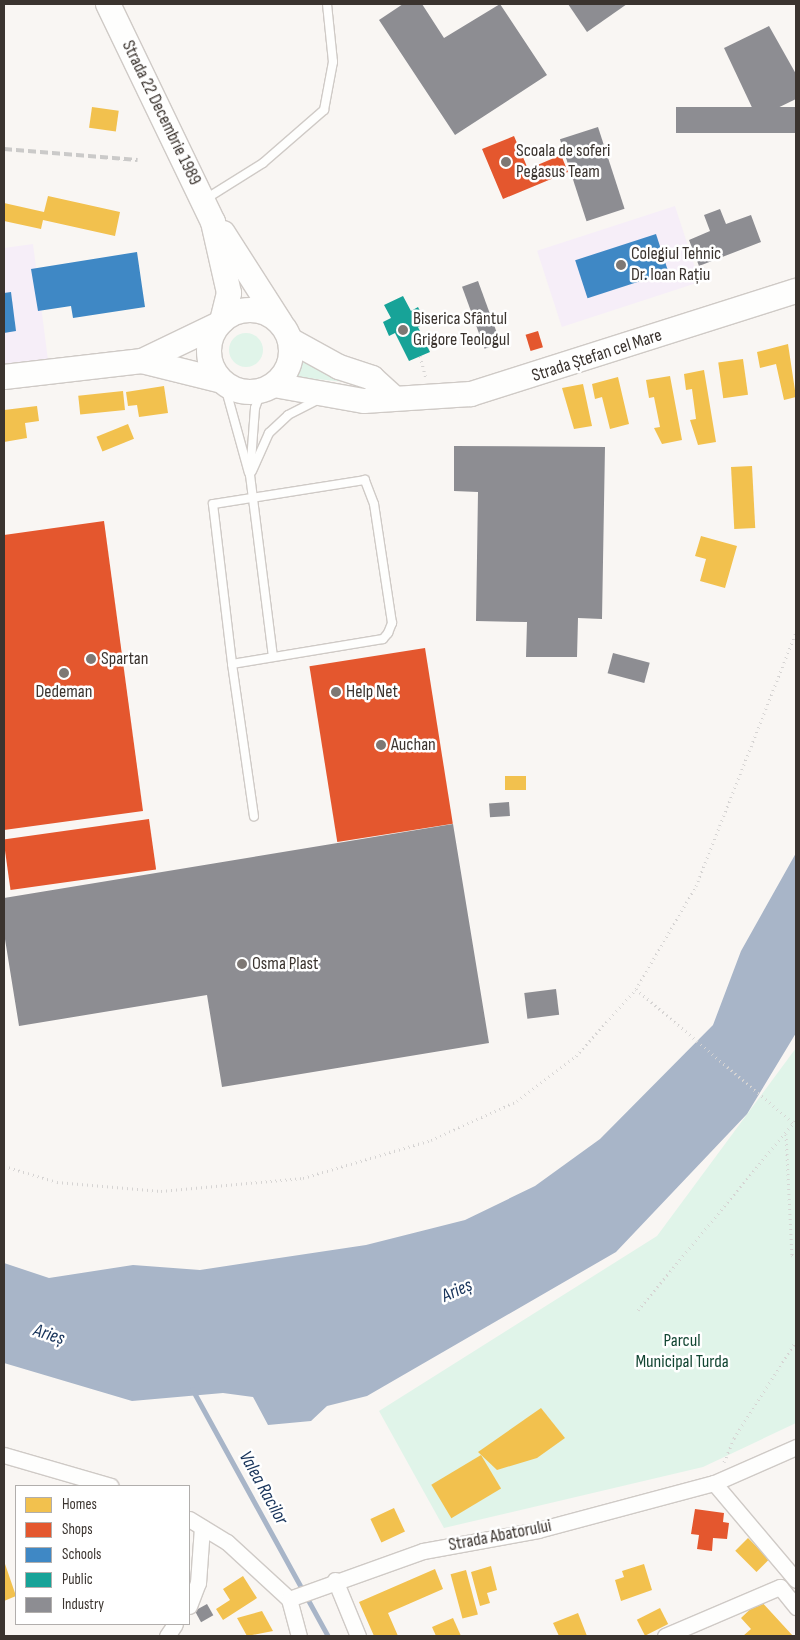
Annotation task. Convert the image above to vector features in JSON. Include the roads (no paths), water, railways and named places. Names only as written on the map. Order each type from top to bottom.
[{"type":"main road","name":"Strada 22 Decembrie 1989","points":[[108,4],[213,222],[229,293],[220,323]]},
{"type":"main road","name":"Strada 22 Decembrie 1989","points":[[213,222],[288,335]]},
{"type":"main road","name":"Strada Ștefan cel Mare","points":[[142,361],[222,382],[238,391],[268,388],[380,402],[394,398],[432,400],[488,390],[796,291]]},
{"type":"main road","name":"Strada Ștefan cel Mare","points":[[4,377],[142,361],[248,310],[262,312],[288,335],[339,367],[372,378],[394,398]]},
{"type":"main road","points":[[220,323],[209,358],[222,382]]},
{"type":"main road","points":[[268,388],[288,368],[288,335]]},
{"type":"street","name":"Strada Abatorului","points":[[289,1599],[335,1580],[423,1551],[538,1530],[714,1483],[796,1447]]},
{"type":"street","points":[[4,1455],[108,1485]]},
{"type":"street","points":[[714,1483],[796,1580]]},
{"type":"street","points":[[195,1523],[227,1542],[289,1599],[300,1636]]},
{"type":"street","points":[[190,1603],[198,1583],[195,1523]]},
{"type":"street","points":[[335,1580],[358,1636]]},
{"type":"street","points":[[664,1636],[780,1587],[796,1607]]},
{"type":"street","points":[[167,1636],[174,1625]]},
{"type":"lane","points":[[204,200],[264,163],[324,110],[333,62],[328,4]]},
{"type":"lane","points":[[222,382],[250,475],[254,496],[273,657]]},
{"type":"lane","points":[[250,475],[253,417],[268,388]]},
{"type":"lane","points":[[250,475],[269,433],[288,415],[328,396]]},
{"type":"lane","points":[[232,664],[382,639],[392,624],[374,504],[365,480],[254,496],[213,504],[232,664],[254,816]]},
{"type":"water","name":"Arieș","points":[[796,853],[796,1033],[747,1114],[616,1252],[367,1396],[327,1406],[311,1421],[268,1425],[253,1397],[223,1393],[132,1401],[4,1363],[4,1263],[49,1278],[133,1265],[200,1270],[366,1245],[465,1220],[535,1186],[600,1139],[713,1025],[741,951]]},
{"type":"waterway","name":"Valea Racilor","points":[[192,1389],[328,1636]]},
{"type":"railway","points":[[4,149],[138,160]]},
{"type":"place","name":"Scoala de soferi Pegasus Team","points":[[506,162]]},
{"type":"place","name":"Colegiul Tehnic Dr. Ioan Rațiu","points":[[621,265]]},
{"type":"place","name":"Biserica Sfântul Grigore Teologul","points":[[403,330]]},
{"type":"place","name":"Spartan","points":[[91,659]]},
{"type":"place","name":"Dedeman","points":[[64,673]]},
{"type":"place","name":"Help Net","points":[[336,692]]},
{"type":"place","name":"Auchan","points":[[381,745]]},
{"type":"place","name":"Osma Plast","points":[[242,964]]},
{"type":"park label","name":"Parcul Municipal Turda","points":[[682,1352]]}]
